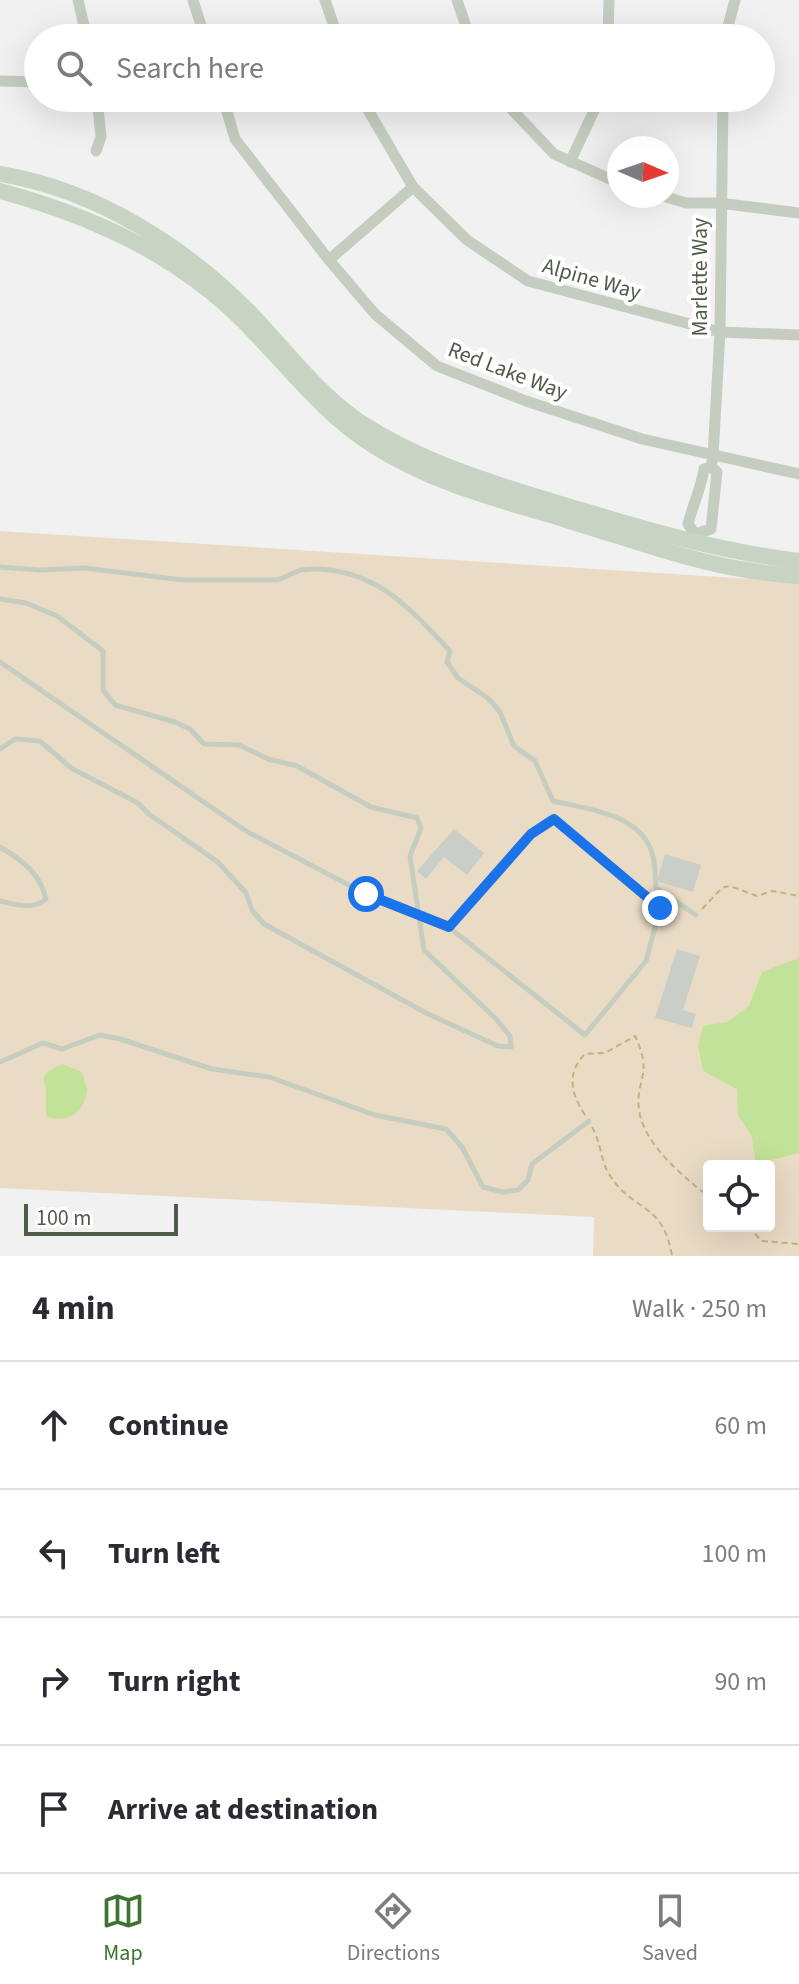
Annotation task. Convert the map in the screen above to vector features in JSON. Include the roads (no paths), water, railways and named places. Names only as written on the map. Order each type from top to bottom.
[{"type":"main road","points":[[0,174],[19,177],[103,207],[169,244],[214,277],[317,385],[356,419],[439,464],[502,487],[693,545],[754,573],[799,576]]},
{"type":"main road","points":[[0,191],[49,205],[144,246],[213,293],[306,392],[373,445],[451,486],[693,545],[799,561]]},
{"type":"street","points":[[78,0],[84,24]]},
{"type":"street","points":[[193,0],[201,24]]},
{"type":"street","points":[[325,0],[333,24]]},
{"type":"street","points":[[457,0],[462,24]]},
{"type":"street","points":[[608,24],[609,0]]},
{"type":"street","points":[[729,24],[735,0]]},
{"type":"street","points":[[0,81],[24,82]]},
{"type":"street","points":[[96,151],[101,137],[98,112]]},
{"type":"street","name":"Red Lake Way","points":[[227,112],[235,139],[329,260],[375,314],[437,366],[526,401],[712,461],[799,474]]},
{"type":"street","name":"Alpine Way","points":[[369,112],[413,187],[467,240],[528,281],[720,332],[799,335]]},
{"type":"street","points":[[514,112],[554,154],[607,178]]},
{"type":"street","points":[[570,162],[593,112]]},
{"type":"street","name":"Marlette Way","points":[[712,461],[720,332],[719,203],[722,112]]},
{"type":"street","points":[[329,260],[413,187]]},
{"type":"street","points":[[679,201],[799,213]]},
{"type":"street","points":[[712,461],[717,472],[711,529],[693,545],[688,524],[694,501],[700,493],[704,469],[712,461]]},
{"type":"street","points":[[700,493],[714,495]]},
{"type":"lane","points":[[0,567],[40,570],[84,568],[183,580],[276,580],[289,578],[299,571],[320,569],[354,573],[383,586],[450,651],[447,662],[458,678],[494,705],[514,746],[535,761],[553,801],[589,807],[631,824],[651,849],[656,888],[696,915]]},
{"type":"lane","points":[[0,599],[26,603],[57,616],[103,651],[103,690],[115,705],[175,722],[190,729],[204,744],[239,745],[268,759],[297,766],[371,807],[417,818],[421,828],[410,856],[424,950],[496,1019],[510,1036],[511,1047],[498,1046],[444,1018],[428,1014],[264,924],[252,910],[246,893],[218,862],[138,803],[71,768],[40,741],[15,739],[0,749]]},
{"type":"lane","points":[[0,662],[246,831],[366,894],[449,927],[585,1035],[646,961],[660,908],[554,819],[531,834],[449,927]]},
{"type":"lane","points":[[0,847],[27,865],[42,883],[46,899],[40,905],[28,906],[0,901]]},
{"type":"lane","points":[[0,1062],[43,1043],[62,1049],[100,1035],[212,1069],[269,1077],[375,1115],[446,1129],[462,1147],[483,1187],[503,1192],[518,1190],[528,1180],[532,1164],[589,1121]]}]
